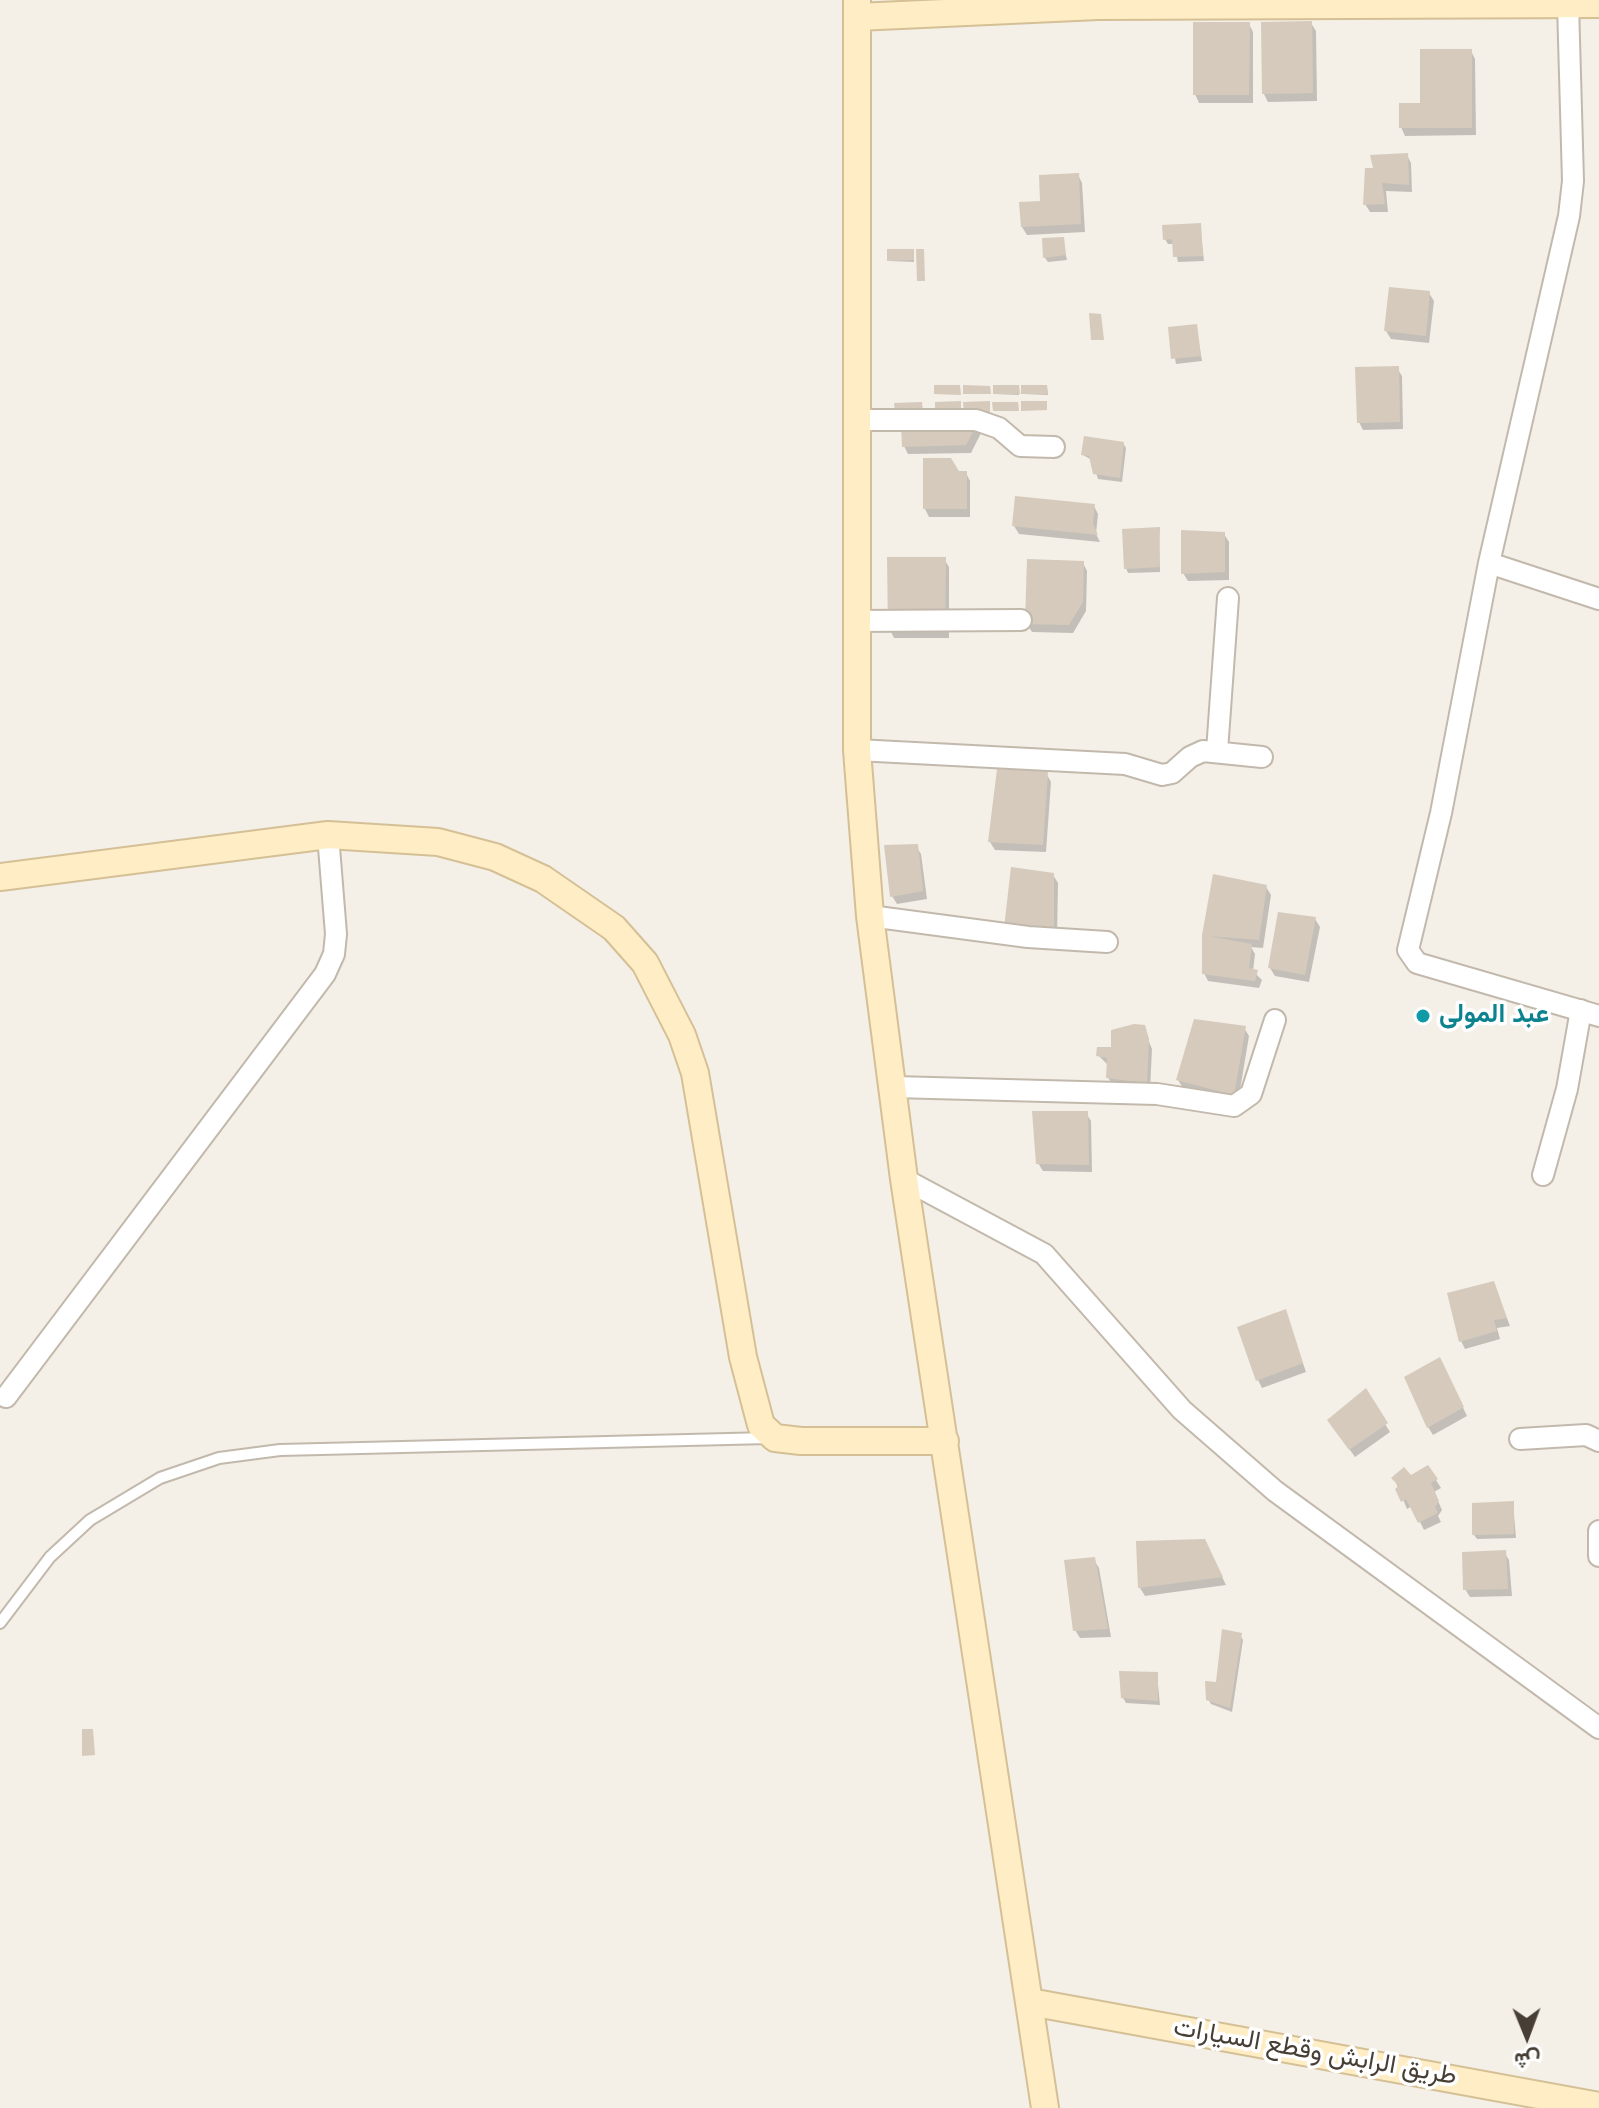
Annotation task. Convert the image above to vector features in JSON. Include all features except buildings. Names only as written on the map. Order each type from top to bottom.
[{"type":"main road","points":[[1045,2108],[904,1179],[870,916],[857,750],[857,8],[1599,4]]},
{"type":"main road","points":[[0,877],[328,835],[438,842],[495,857],[543,879],[614,928],[645,963],[671,1011],[695,1073],[743,1357],[761,1425],[774,1438],[801,1441],[945,1441]]},
{"type":"main road","name":"طريق الرابش وقطع السيارات","points":[[1030,2002],[1599,2106]]},
{"type":"street","points":[[1543,1175],[1590,1013],[1417,963],[1408,950],[1441,813],[1489,563],[1569,216],[1573,181],[1568,4]]},
{"type":"street","points":[[856,420],[976,420],[999,428],[1020,446],[1054,447]]},
{"type":"street","points":[[1489,563],[1599,599]]},
{"type":"street","points":[[1217,751],[1228,598]]},
{"type":"street","points":[[856,621],[1021,620]]},
{"type":"street","points":[[857,750],[1125,764],[1162,775],[1172,773],[1196,753],[1217,751],[1262,757]]},
{"type":"street","points":[[6,1397],[325,974],[334,954],[336,934],[328,835]]},
{"type":"street","points":[[870,916],[1028,937],[1107,942]]},
{"type":"street","points":[[894,1087],[1157,1094],[1234,1106],[1251,1094],[1275,1020]]},
{"type":"street","points":[[904,1179],[1044,1254],[1182,1410],[1275,1491],[1599,1728]]},
{"type":"street","points":[[1520,1439],[1586,1435],[1599,1441]]},
{"type":"street","points":[[1599,1531],[1599,1556]]},
{"type":"lane","points":[[0,1623],[50,1557],[90,1520],[160,1478],[219,1458],[280,1450],[774,1438]]},
{"type":"place","name":"عبد المولى","points":[[1423,1016]]}]
